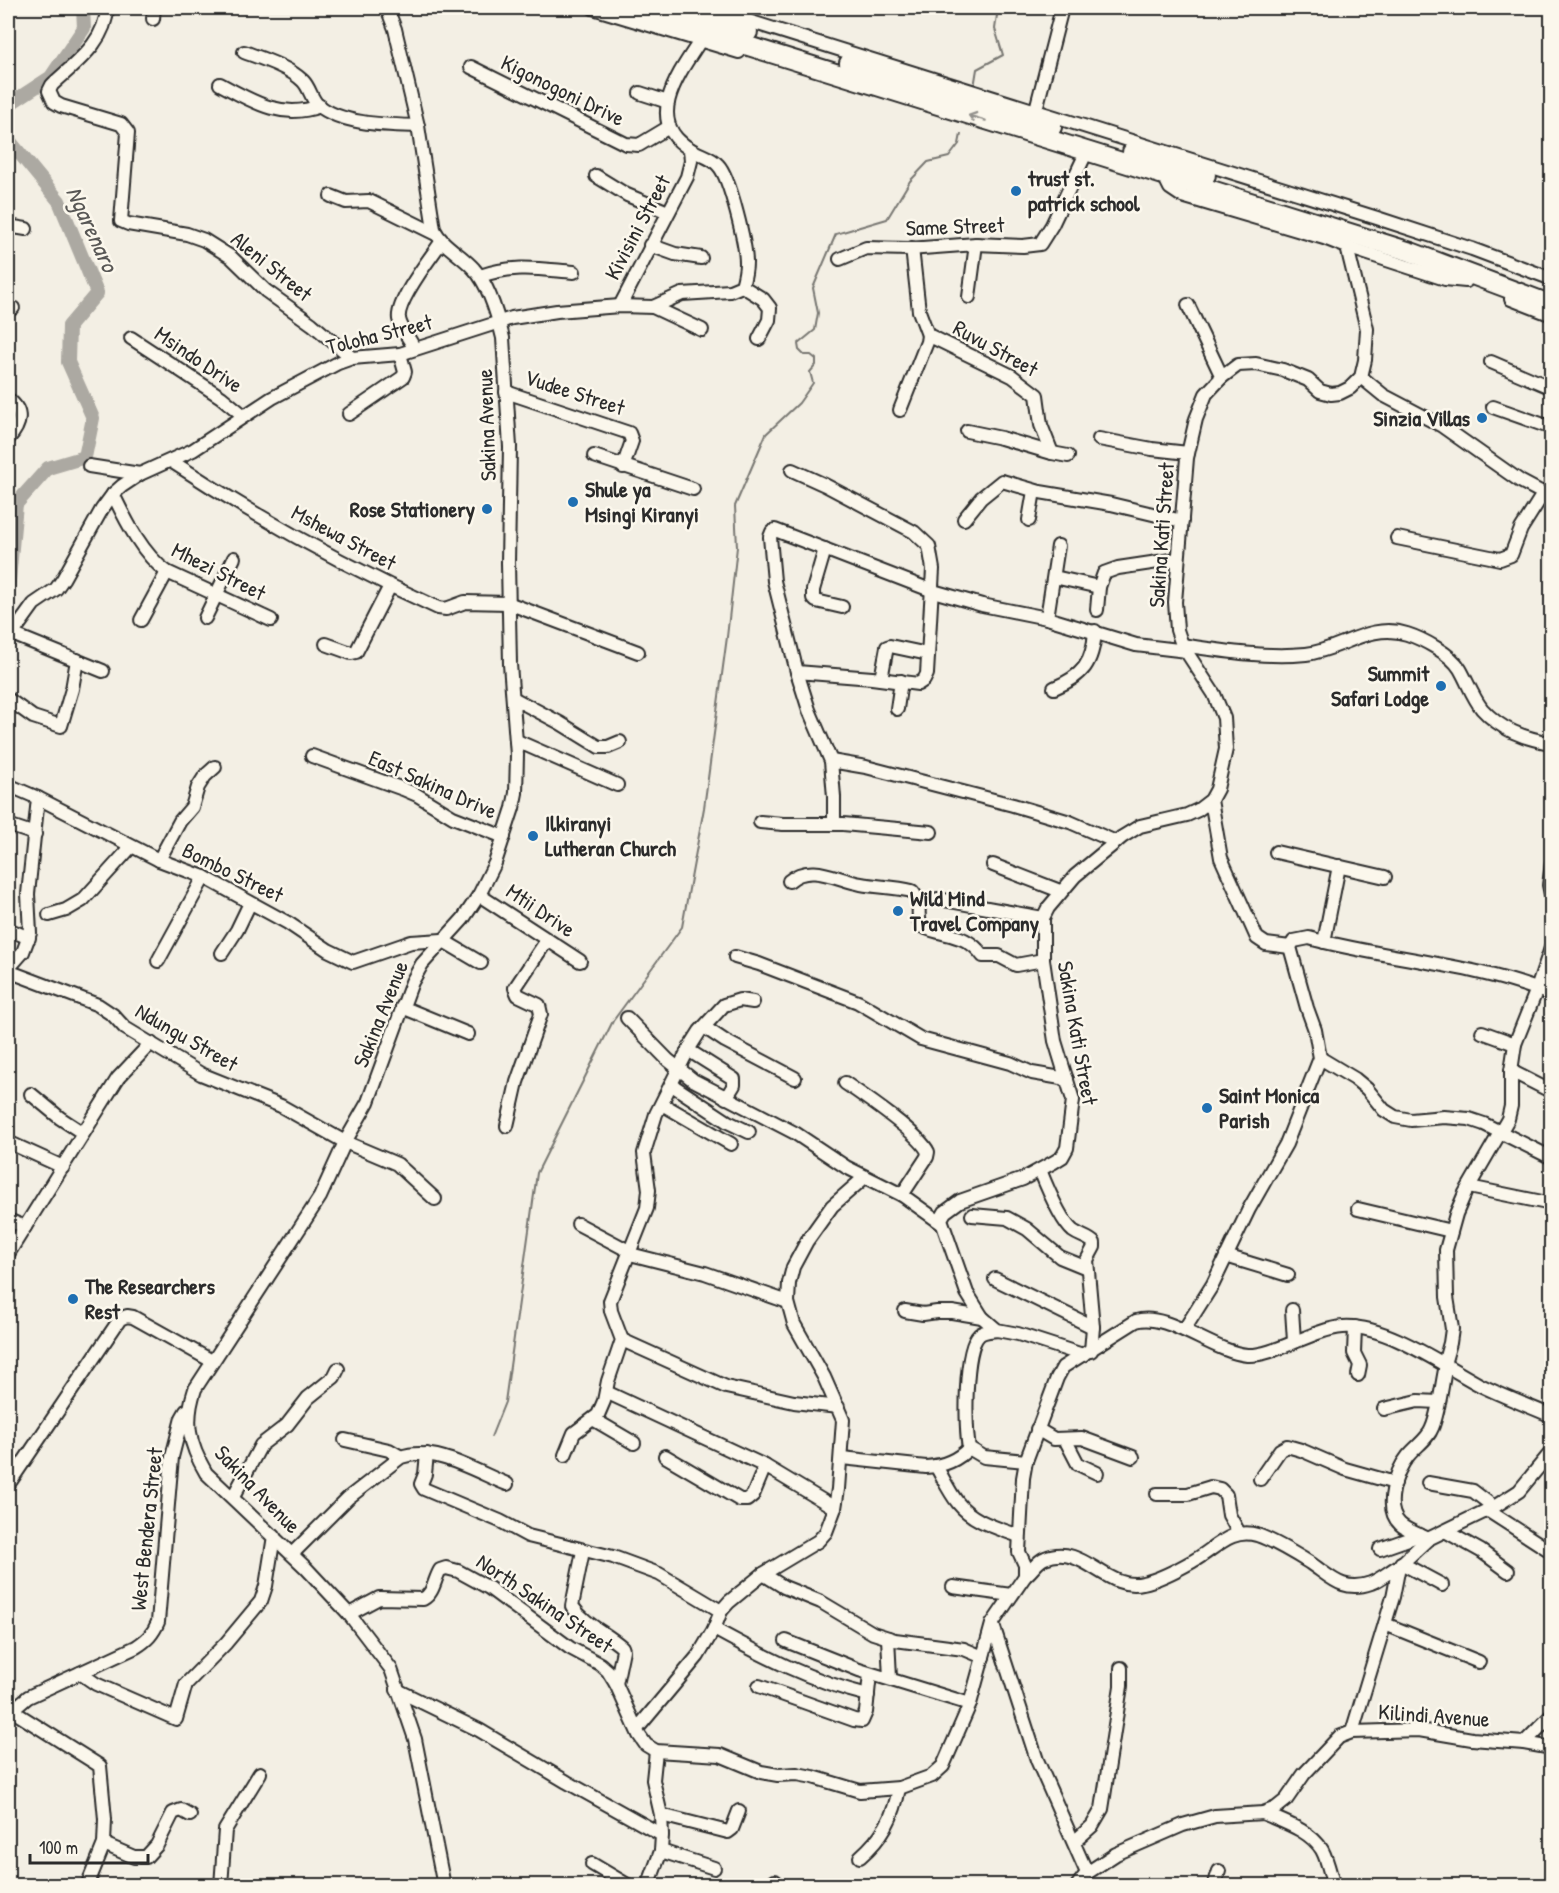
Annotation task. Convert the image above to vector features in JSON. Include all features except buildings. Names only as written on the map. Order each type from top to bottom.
[{"type":"highway","points":[[626,8],[780,48],[842,67],[1035,115],[1416,240],[1551,292]]},
{"type":"highway","points":[[670,8],[737,23],[780,48]]},
{"type":"highway","points":[[842,67],[940,105],[1411,252],[1551,305]]},
{"type":"street","name":"Aleni Street","points":[[106,8],[103,29],[98,39],[49,91],[54,102],[61,106],[121,124],[127,130],[121,221],[187,234],[204,240],[231,257],[266,291],[312,324],[352,358]]},
{"type":"street","points":[[387,8],[395,29],[418,126],[432,220],[439,238],[410,288],[400,312],[401,322],[414,348]]},
{"type":"street","points":[[593,8],[907,103],[940,105]]},
{"type":"street","points":[[707,8],[737,23],[1472,249],[1551,279]]},
{"type":"street","points":[[737,23],[750,8]]},
{"type":"street","points":[[1035,115],[1062,8]]},
{"type":"street","points":[[699,40],[681,69],[668,102],[669,127],[684,145],[711,159],[719,165],[723,172],[737,214],[746,262],[742,286],[763,299],[770,308],[769,320],[759,339]]},
{"type":"street","points":[[244,52],[287,71],[304,82],[320,106],[334,114],[357,121],[418,126]]},
{"type":"street","name":"Kigonogoni Drive","points":[[471,68],[626,144],[639,145],[669,127]]},
{"type":"street","points":[[220,84],[258,104],[280,110],[304,112],[320,106]]},
{"type":"street","points":[[640,93],[668,102]]},
{"type":"street","name":"Kivisini Street","points":[[620,306],[687,177],[691,161],[690,149]]},
{"type":"street","name":"Same Street","points":[[840,259],[866,248],[1040,244],[1053,225],[1087,151]]},
{"type":"street","points":[[1163,174],[1170,188],[1182,196],[1324,238],[1445,279],[1466,281],[1551,315]]},
{"type":"street","points":[[596,176],[627,195],[668,212]]},
{"type":"street","name":"Sakina Avenue","points":[[331,196],[346,202],[369,201],[439,238],[457,252],[480,276],[499,321],[503,338],[510,447],[508,603],[510,664],[517,741],[516,793],[495,863],[479,895],[463,919],[422,964],[402,1007],[368,1102],[345,1142],[320,1197],[195,1389],[189,1406],[191,1441],[206,1473],[274,1536],[349,1614],[390,1668],[415,1739],[444,1886]]},
{"type":"street","points":[[8,226],[26,229]]},
{"type":"street","points":[[969,297],[976,244]]},
{"type":"street","points":[[651,245],[675,254],[701,258]]},
{"type":"street","points":[[1347,247],[1367,329],[1365,360],[1361,377],[1383,395],[1442,426],[1489,461],[1547,496]]},
{"type":"street","name":"Ruvu Street","points":[[912,248],[920,311],[928,335],[1005,372],[1037,395],[1041,425],[1052,453]]},
{"type":"street","points":[[480,276],[495,270],[516,267],[574,272]]},
{"type":"street","points":[[1452,268],[1466,281]]},
{"type":"street","name":"Toloha Street","points":[[10,637],[34,604],[56,589],[93,523],[113,494],[140,474],[193,450],[292,385],[352,358],[400,354],[499,321],[557,311],[653,306],[682,294],[730,291],[742,286]]},
{"type":"street","points":[[1188,304],[1222,377]]},
{"type":"street","points":[[653,306],[702,330]]},
{"type":"street","points":[[900,410],[928,335]]},
{"type":"street","name":"Msindo Drive","points":[[131,338],[221,397],[244,416]]},
{"type":"street","points":[[349,414],[403,377],[405,372],[400,354]]},
{"type":"street","points":[[1491,362],[1551,388]]},
{"type":"street","name":"Sakina Kati Street","points":[[1211,800],[1217,789],[1224,764],[1226,734],[1224,718],[1214,694],[1184,648],[1177,630],[1175,602],[1188,453],[1196,419],[1206,394],[1222,377],[1238,365],[1256,364],[1283,370],[1308,380],[1320,391],[1331,394],[1350,388],[1361,377]]},
{"type":"street","name":"Vudee Street","points":[[506,392],[629,432],[632,441],[623,467]]},
{"type":"street","points":[[8,399],[20,415],[16,428],[8,439]]},
{"type":"street","points":[[1493,407],[1551,428]]},
{"type":"street","points":[[967,431],[1068,456]]},
{"type":"street","points":[[1100,439],[1188,453]]},
{"type":"street","points":[[594,456],[693,489]]},
{"type":"street","name":"Mshewa Street","points":[[171,461],[224,496],[390,586],[438,608],[446,609],[465,602],[508,603],[639,652]]},
{"type":"street","points":[[89,466],[140,474]]},
{"type":"street","points":[[792,470],[904,526],[929,546],[933,569],[927,674],[924,680],[918,684],[797,672]]},
{"type":"street","points":[[964,519],[981,498],[1002,481],[1034,491],[1111,504],[1182,521]]},
{"type":"street","points":[[1397,538],[1500,559],[1506,558],[1510,555],[1521,529],[1547,496],[1551,482]]},
{"type":"street","points":[[1029,520],[1034,491]]},
{"type":"street","name":"Mhezi Street","points":[[113,494],[157,565],[167,572],[271,620]]},
{"type":"street","points":[[834,824],[831,761],[809,710],[774,581],[770,534],[775,530],[933,591],[982,605],[1047,618],[1136,645],[1303,654],[1366,634],[1390,631],[1407,634],[1424,641],[1453,660],[1482,709],[1499,723],[1520,736],[1551,741]]},
{"type":"street","points":[[1047,618],[1058,546]]},
{"type":"street","points":[[825,549],[813,590],[813,598],[816,601],[842,607]]},
{"type":"street","points":[[205,618],[234,558]]},
{"type":"street","points":[[1097,610],[1099,587],[1104,573],[1178,559]]},
{"type":"street","points":[[141,620],[167,572]]},
{"type":"street","points":[[1054,577],[1099,587]]},
{"type":"street","points":[[326,644],[351,653],[356,652],[390,586]]},
{"type":"street","points":[[1054,688],[1076,678],[1083,671],[1092,650],[1095,632]]},
{"type":"street","points":[[10,637],[103,671]]},
{"type":"street","points":[[881,679],[887,647],[928,654]]},
{"type":"street","points":[[8,699],[33,717],[61,726],[72,689],[77,660]]},
{"type":"street","points":[[897,709],[901,681]]},
{"type":"street","points":[[513,698],[561,723],[599,747],[609,747],[620,742]]},
{"type":"street","points":[[517,741],[618,785]]},
{"type":"street","name":"East Sakina Drive","points":[[312,756],[396,786],[417,795],[453,817],[504,837]]},
{"type":"street","points":[[831,761],[866,767],[1013,805],[1070,822],[1116,842]]},
{"type":"street","points":[[159,860],[180,821],[192,807],[198,787],[215,767]]},
{"type":"street","name":"Bombo Street","points":[[8,785],[38,798],[131,847],[204,877],[288,923],[328,950],[353,962],[411,942],[442,940]]},
{"type":"street","points":[[8,970],[23,952],[29,938],[28,894],[38,798]]},
{"type":"street","points":[[938,899],[1043,918],[1060,891],[1116,842],[1140,826],[1187,816],[1211,800],[1221,858],[1257,938],[1266,944],[1290,947]]},
{"type":"street","points":[[760,822],[834,824],[931,832]]},
{"type":"street","points":[[8,825],[35,834]]},
{"type":"street","points":[[49,915],[66,910],[82,900],[131,847]]},
{"type":"street","points":[[1276,852],[1385,877]]},
{"type":"street","points":[[1551,863],[1549,885],[1551,899]]},
{"type":"street","points":[[993,865],[1060,891]]},
{"type":"street","points":[[1324,942],[1339,866]]},
{"type":"street","points":[[789,881],[795,876],[817,873],[862,884],[912,891],[920,904],[921,926],[959,937],[975,945],[983,956],[999,956],[1016,964],[1043,960]]},
{"type":"street","points":[[159,961],[204,877]]},
{"type":"street","name":"Mtii Drive","points":[[479,895],[580,961]]},
{"type":"street","points":[[222,953],[237,930],[250,903]]},
{"type":"street","name":"Sakina Kati Street","points":[[941,1223],[945,1212],[960,1202],[1023,1179],[1062,1157],[1067,1148],[1073,1101],[1055,1041],[1043,960],[1043,918]]},
{"type":"street","points":[[8,929],[29,938]]},
{"type":"street","points":[[1184,1330],[1213,1284],[1249,1209],[1286,1143],[1320,1058],[1316,1030],[1307,1008],[1290,947],[1294,941],[1309,938],[1438,962],[1505,979],[1551,995]]},
{"type":"street","points":[[442,940],[481,963]]},
{"type":"street","points":[[507,1126],[517,1082],[541,1014],[539,1005],[518,995],[515,988],[547,940]]},
{"type":"street","points":[[1424,1537],[1404,1527],[1394,1515],[1392,1500],[1395,1483],[1406,1458],[1432,1428],[1452,1336],[1447,1297],[1446,1250],[1451,1231],[1469,1187],[1501,1133],[1511,1106],[1511,1071],[1515,1044],[1537,989],[1551,945]]},
{"type":"street","points":[[735,957],[858,1002],[921,1039],[1010,1063],[1032,1073],[1067,1079]]},
{"type":"street","name":"Ndungu Street","points":[[8,970],[98,1005],[114,1014],[125,1028],[201,1074],[281,1106],[345,1142],[397,1164],[435,1200]]},
{"type":"street","points":[[565,1455],[574,1433],[602,1409],[622,1340],[611,1311],[610,1301],[630,1253],[649,1197],[644,1153],[652,1126],[688,1050],[715,1012],[724,1005],[740,1000],[753,1002]]},
{"type":"street","points":[[402,1007],[468,1034]]},
{"type":"street","points":[[627,1018],[679,1069],[704,1087],[795,1133],[865,1177],[902,1195],[941,1223],[967,1293],[982,1317],[997,1330]]},
{"type":"street","points":[[704,1027],[725,1041],[795,1078]]},
{"type":"street","points":[[1482,1032],[1515,1044]]},
{"type":"street","points":[[8,1254],[118,1078],[152,1043]]},
{"type":"street","points":[[688,1050],[734,1079],[734,1085],[726,1098]]},
{"type":"street","points":[[1320,1058],[1355,1079],[1384,1110],[1395,1117],[1411,1120],[1461,1118],[1484,1124],[1551,1158]]},
{"type":"street","points":[[1511,1071],[1551,1092]]},
{"type":"street","points":[[845,1083],[895,1120],[926,1147],[927,1157],[902,1195]]},
{"type":"street","points":[[672,1085],[728,1122],[748,1132]]},
{"type":"street","points":[[32,1094],[60,1118],[83,1133]]},
{"type":"street","points":[[662,1104],[731,1144]]},
{"type":"street","points":[[8,1142],[63,1167]]},
{"type":"street","points":[[1040,1170],[1050,1194],[1068,1225],[1094,1243],[1087,1260],[1093,1327],[1087,1353]]},
{"type":"street","points":[[637,1729],[698,1656],[714,1629],[721,1611],[729,1602],[763,1574],[818,1541],[826,1532],[835,1508],[842,1458],[843,1420],[794,1324],[788,1302],[789,1283],[793,1268],[807,1241],[832,1206],[865,1177]]},
{"type":"street","points":[[1469,1187],[1551,1204]]},
{"type":"street","points":[[1358,1209],[1451,1231]]},
{"type":"street","points":[[972,1215],[1007,1218],[1027,1229],[1060,1257],[1087,1268]]},
{"type":"street","points":[[8,1220],[25,1227]]},
{"type":"street","points":[[578,1224],[630,1253],[705,1273],[788,1302]]},
{"type":"street","points":[[1226,1256],[1288,1275]]},
{"type":"street","points":[[995,1279],[1093,1327]]},
{"type":"street","points":[[1292,1310],[1294,1341]]},
{"type":"street","points":[[905,1311],[922,1314],[952,1312],[982,1317]]},
{"type":"street","points":[[8,1485],[120,1319],[127,1316],[133,1317],[212,1362]]},
{"type":"street","points":[[1025,1576],[1025,1565],[1019,1552],[1019,1536],[1020,1505],[1026,1461],[1057,1378],[1064,1367],[1136,1320],[1146,1317],[1184,1330],[1210,1344],[1248,1355],[1276,1349],[1331,1329],[1355,1327],[1378,1332],[1445,1364],[1480,1384],[1551,1416]]},
{"type":"street","points":[[1355,1327],[1354,1353],[1360,1365],[1358,1375]]},
{"type":"street","points":[[969,1448],[965,1406],[972,1349],[980,1333],[997,1330],[1087,1353]]},
{"type":"street","points":[[622,1340],[726,1388],[794,1402],[838,1407]]},
{"type":"street","points":[[232,1497],[261,1445],[287,1425],[308,1398],[334,1377],[338,1369]]},
{"type":"street","points":[[606,1392],[765,1466],[835,1508]]},
{"type":"street","points":[[1384,1409],[1418,1401],[1438,1402]]},
{"type":"street","name":"West Bendera Street","points":[[8,1711],[28,1697],[147,1641],[158,1622],[172,1457],[182,1418],[189,1406]]},
{"type":"street","points":[[593,1419],[634,1443]]},
{"type":"street","points":[[1037,1429],[1054,1439],[1082,1438],[1133,1457]]},
{"type":"street","points":[[1065,1439],[1078,1464],[1097,1473]]},
{"type":"street","points":[[345,1440],[389,1450],[401,1457]]},
{"type":"street","points":[[1260,1479],[1280,1450],[1287,1446],[1345,1468],[1395,1483]]},
{"type":"street","points":[[842,1458],[926,1467],[936,1466],[957,1458],[969,1448]]},
{"type":"street","points":[[969,1448],[984,1457],[1026,1461]]},
{"type":"street","points":[[1380,1549],[1445,1531],[1491,1508],[1519,1491],[1551,1451]]},
{"type":"street","points":[[292,1554],[348,1498],[408,1454],[428,1454],[464,1464],[483,1475],[507,1484]]},
{"type":"street","points":[[428,1454],[421,1484],[424,1489],[500,1521],[528,1536],[613,1557],[659,1575],[721,1611]]},
{"type":"street","points":[[665,1456],[740,1500],[747,1500],[753,1495],[765,1466]]},
{"type":"street","points":[[936,1466],[957,1503],[970,1515],[986,1524],[1019,1536]]},
{"type":"street","points":[[1428,1483],[1473,1491],[1491,1508],[1551,1552]]},
{"type":"street","points":[[1157,1494],[1188,1494],[1211,1487],[1220,1489],[1226,1495],[1229,1515],[1239,1533]]},
{"type":"street","points":[[1445,1531],[1481,1551],[1508,1571]]},
{"type":"street","points":[[649,1885],[662,1851],[663,1835],[653,1780],[656,1751],[720,1755],[760,1772],[778,1775],[798,1774],[860,1791],[899,1788],[932,1776],[943,1766],[970,1704],[992,1624],[1025,1576],[1044,1558],[1059,1554],[1081,1559],[1121,1583],[1131,1585],[1143,1583],[1193,1561],[1218,1544],[1239,1533],[1247,1532],[1279,1545],[1311,1563],[1327,1577],[1341,1584],[1355,1586],[1372,1582],[1400,1564],[1424,1537]]},
{"type":"street","points":[[80,1673],[96,1684],[176,1719],[186,1684],[226,1643],[261,1601],[266,1586],[274,1536]]},
{"type":"street","points":[[583,1551],[572,1606],[606,1637],[622,1647],[616,1684]]},
{"type":"street","points":[[1400,1564],[1442,1585]]},
{"type":"street","points":[[1352,1732],[1393,1597],[1400,1564]]},
{"type":"street","name":"North Sakina Street","points":[[349,1614],[379,1598],[423,1599],[433,1589],[440,1570],[452,1568],[489,1588],[570,1648],[600,1664],[608,1671],[646,1745],[656,1751]]},
{"type":"street","points":[[763,1574],[784,1587],[821,1602],[852,1622],[888,1638],[964,1649],[983,1657]]},
{"type":"street","points":[[953,1587],[1011,1595]]},
{"type":"street","points":[[992,1624],[1037,1760],[1087,1873]]},
{"type":"street","points":[[1385,1624],[1479,1662]]},
{"type":"street","points":[[714,1629],[807,1677],[868,1695]]},
{"type":"street","points":[[888,1638],[890,1678]]},
{"type":"street","points":[[786,1641],[870,1674],[890,1678],[970,1704]]},
{"type":"street","points":[[1074,1842],[1092,1826],[1102,1809],[1121,1668]]},
{"type":"street","points":[[759,1686],[862,1721],[867,1712],[870,1674]]},
{"type":"street","points":[[397,1690],[479,1730],[663,1835]]},
{"type":"street","points":[[8,1711],[100,1766],[105,1819],[104,1844],[87,1886]]},
{"type":"street","points":[[1524,1743],[1551,1715]]},
{"type":"street","name":"Kilindi Avenue","points":[[1077,1886],[1087,1873],[1116,1854],[1183,1825],[1215,1816],[1263,1813],[1276,1808],[1286,1800],[1304,1774],[1339,1737],[1352,1732],[1419,1730],[1551,1748]]},
{"type":"street","points":[[221,1886],[225,1830],[260,1773]]},
{"type":"street","points":[[860,1857],[879,1838],[889,1822],[899,1788]]},
{"type":"street","points":[[104,1844],[134,1857],[146,1857],[157,1845],[173,1813],[181,1810],[190,1815]]},
{"type":"street","points":[[661,1815],[728,1832],[732,1829],[739,1811]]},
{"type":"street","points":[[1263,1813],[1299,1829],[1317,1844],[1322,1851],[1334,1886]]},
{"type":"street","points":[[662,1851],[714,1868]]},
{"type":"street","points":[[591,1864],[629,1886]]},
{"type":"street","points":[[1214,1886],[1220,1871]]},
{"type":"waterway","name":"Ngarenaro","points":[[8,105],[51,77],[84,28],[83,8]]},
{"type":"waterway","points":[[974,87],[977,69],[1003,55],[995,29],[998,8]]},
{"type":"waterway","name":"Ngarenaro","points":[[8,131],[8,139],[59,201],[97,293],[69,326],[68,362],[93,418],[85,457],[48,468],[16,504],[8,591]]},
{"type":"waterway","points":[[491,1437],[505,1402],[537,1173],[613,1021],[682,927],[704,808],[727,637],[737,547],[735,506],[766,434],[799,403],[813,383],[810,372],[816,365],[816,359],[811,355],[804,355],[799,350],[798,344],[815,330],[818,313],[813,288],[836,234],[887,219],[910,181],[928,162],[949,157],[959,144],[961,134]]},
{"type":"place","name":"trust st. patrick school","points":[[1016,191]]},
{"type":"place","name":"Sinzia Villas","points":[[1482,418]]},
{"type":"place","name":"Shule ya Msingi Kiranyi","points":[[573,502]]},
{"type":"place","name":"Rose Stationery","points":[[487,509]]},
{"type":"place","name":"Summit Safari Lodge","points":[[1441,686]]},
{"type":"place","name":"Ilkiranyi Lutheran Church","points":[[533,836]]},
{"type":"place","name":"Wild Mind Travel Company","points":[[898,911]]},
{"type":"place","name":"Saint Monica Parish","points":[[1207,1108]]},
{"type":"place","name":"The Researchers Rest","points":[[73,1299]]}]
